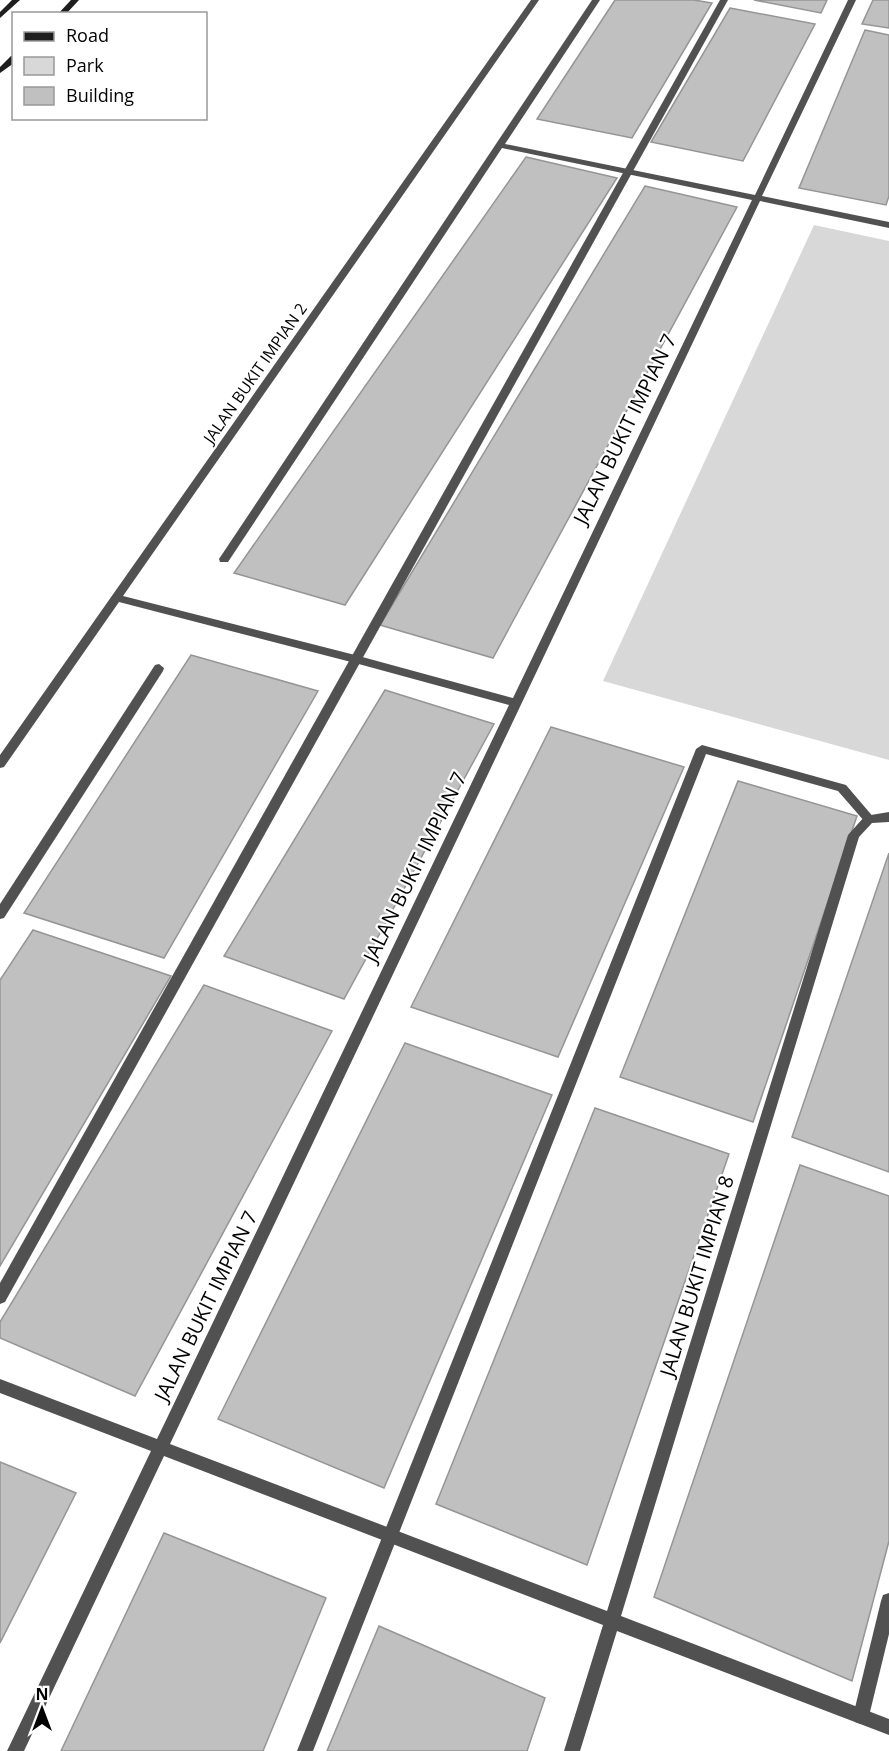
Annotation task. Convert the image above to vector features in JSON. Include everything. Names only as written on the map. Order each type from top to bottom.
[{"type":"main road","points":[[0,16],[16,0]]},
{"type":"main road","points":[[63,12],[75,0]]},
{"type":"main road","points":[[0,71],[12,60]]},
{"type":"street","name":"JALAN BUKIT IMPIAN 2","points":[[0,764],[535,0]]},
{"type":"street","points":[[224,559],[596,0]]},
{"type":"street","points":[[0,1297],[724,0]]},
{"type":"street","name":"JALAN BUKIT IMPIAN 7","points":[[15,1751],[852,0]]},
{"type":"street","points":[[500,145],[889,225]]},
{"type":"street","points":[[117,598],[516,703]]},
{"type":"street","points":[[0,914],[159,668]]},
{"type":"street","points":[[305,1751],[702,749],[842,788],[869,819],[889,817]]},
{"type":"street","name":"JALAN BUKIT IMPIAN 8","points":[[572,1751],[854,834],[869,819]]},
{"type":"street","points":[[0,1386],[889,1727]]},
{"type":"street","points":[[861,1716],[889,1601]]},
{"type":"green space","points":[[814,225],[889,241],[889,760],[603,681]]},
{"type":"building","points":[[615,0],[694,0],[712,3],[632,138],[537,119]]},
{"type":"building","points":[[754,0],[827,0],[821,13]]},
{"type":"building","points":[[873,0],[889,0],[889,28],[862,24]]},
{"type":"building","points":[[730,8],[815,24],[743,161],[651,142]]},
{"type":"building","points":[[865,30],[889,35],[889,196],[886,205],[799,188]]},
{"type":"building","points":[[526,157],[617,178],[345,605],[234,573]]},
{"type":"building","points":[[645,186],[737,207],[493,658],[380,625]]},
{"type":"building","points":[[191,655],[318,691],[164,958],[24,913]]},
{"type":"building","points":[[385,690],[494,724],[344,999],[224,956]]},
{"type":"building","points":[[551,727],[684,767],[558,1057],[411,1007]]},
{"type":"building","points":[[738,781],[857,816],[753,1122],[620,1077]]},
{"type":"building","points":[[889,853],[889,1172],[792,1137]]},
{"type":"building","points":[[33,930],[171,976],[0,1266],[0,980]]},
{"type":"building","points":[[204,985],[332,1031],[135,1396],[0,1338],[0,1322]]},
{"type":"building","points":[[405,1043],[552,1095],[384,1488],[218,1419]]},
{"type":"building","points":[[595,1108],[729,1154],[587,1565],[436,1504]]},
{"type":"building","points":[[800,1165],[889,1196],[889,1541],[852,1681],[654,1597]]},
{"type":"building","points":[[0,1462],[76,1493],[0,1643]]},
{"type":"building","points":[[164,1533],[326,1598],[263,1751],[61,1751]]},
{"type":"building","points":[[379,1626],[545,1698],[527,1751],[327,1751]]}]
